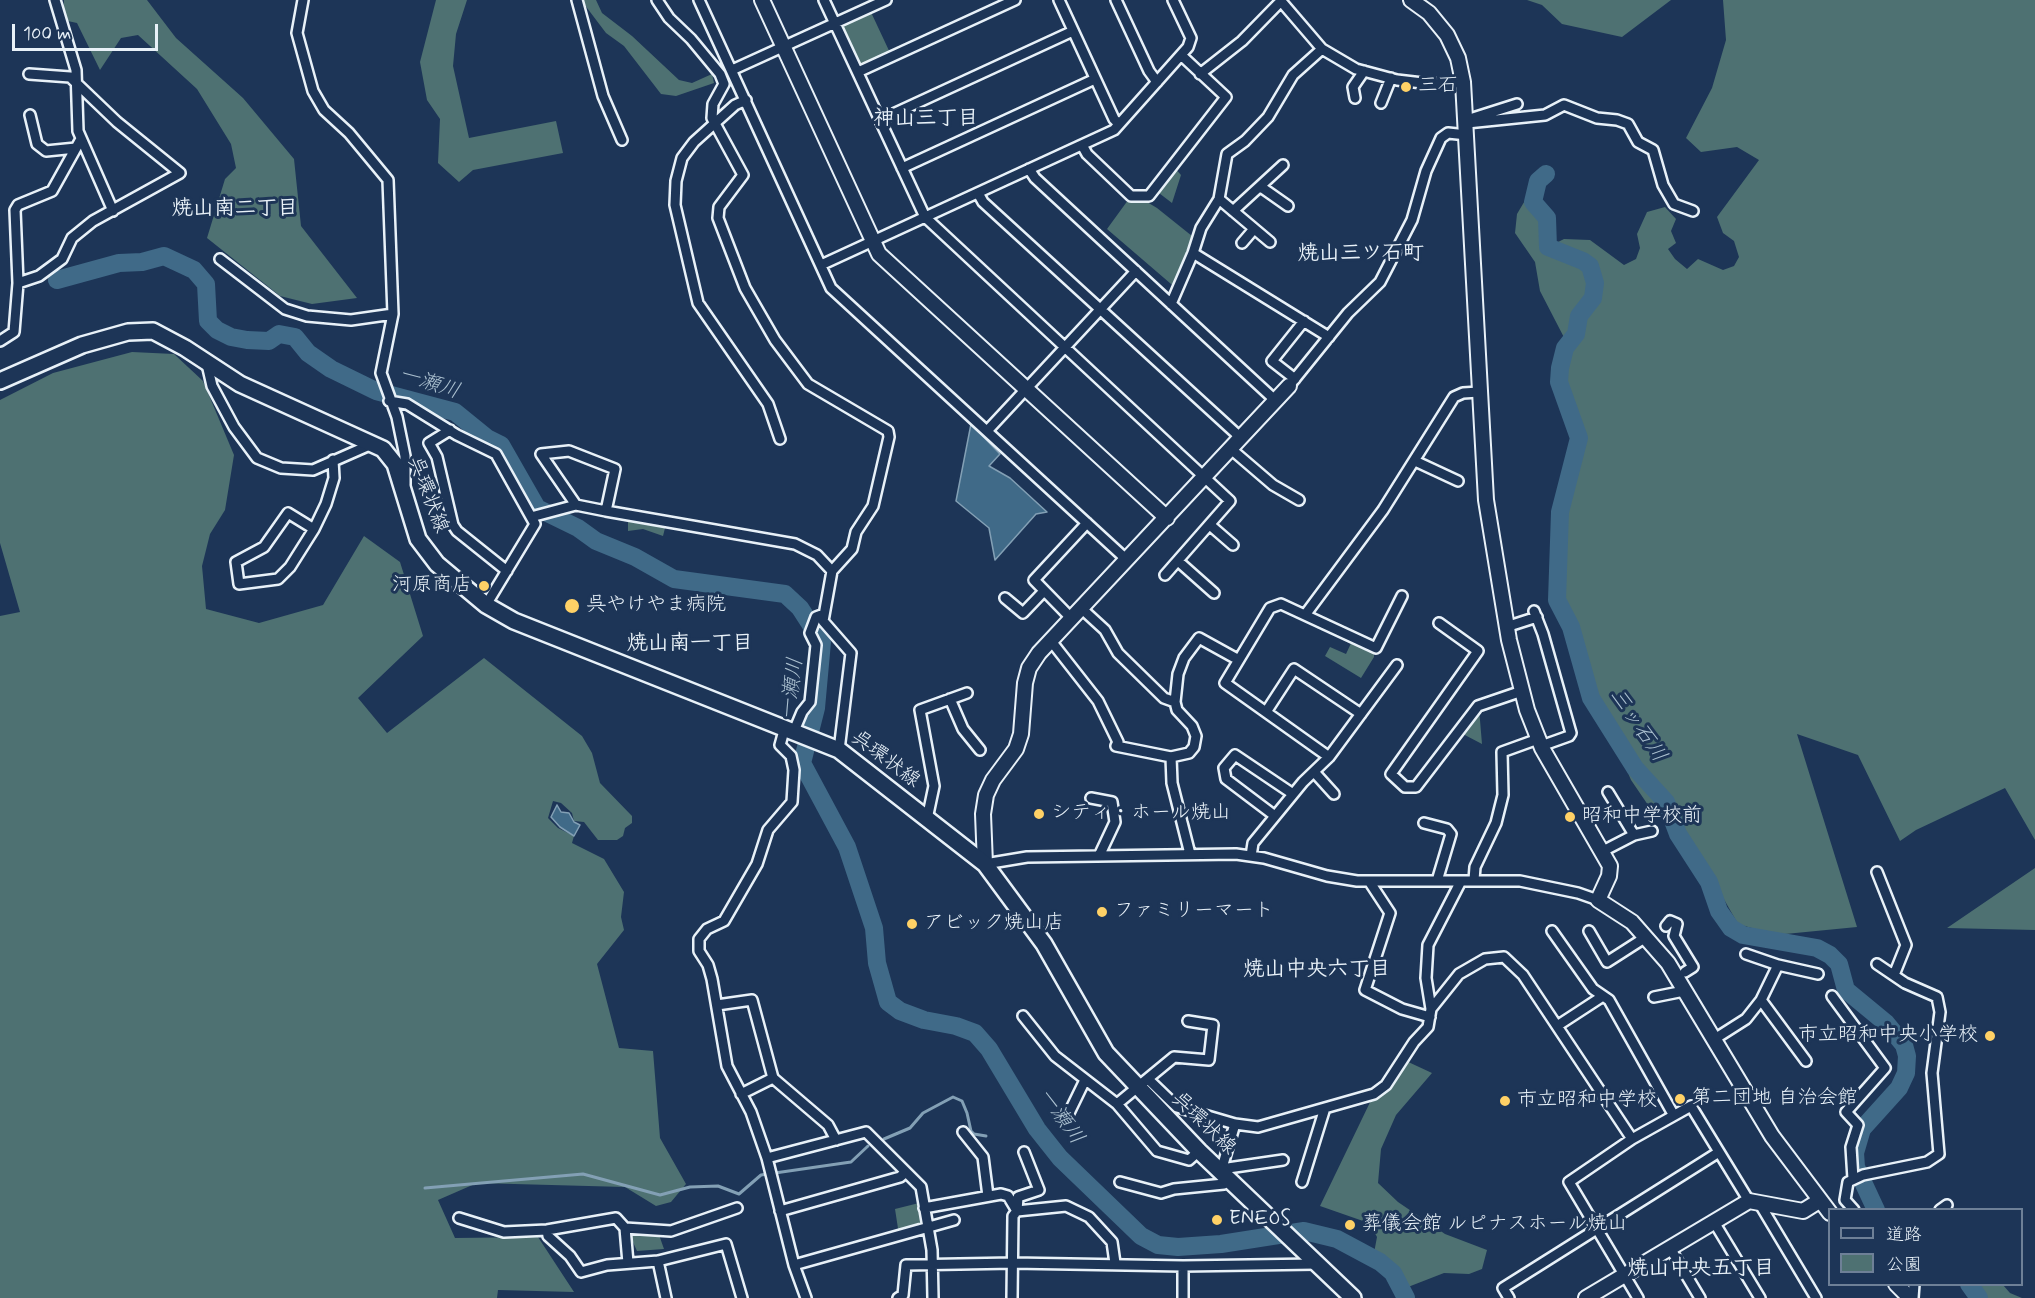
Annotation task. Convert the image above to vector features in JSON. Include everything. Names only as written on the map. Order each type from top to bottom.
[{"type":"main road","name":"呉環状線","points":[[0,381],[82,345],[128,332],[153,331],[185,348],[240,384],[383,449],[395,464],[418,539],[437,564],[486,605],[514,621],[839,750],[985,864],[1044,945],[1106,1053],[1143,1084],[1198,1151],[1353,1298]]},
{"type":"street","points":[[55,0],[76,70],[78,144],[113,211]]},
{"type":"street","points":[[303,0],[297,33],[313,92],[324,110],[349,133],[388,180],[393,314],[381,373],[389,401],[397,417],[405,456],[405,495]]},
{"type":"street","points":[[577,0],[603,96],[622,140]]},
{"type":"street","points":[[657,0],[669,18],[692,39],[720,74],[724,84],[713,104],[714,124],[743,175],[719,207],[718,218],[745,288],[775,340],[808,384],[888,431],[889,437],[873,506],[856,532],[852,549],[832,571],[824,614],[823,621],[830,632],[845,643],[850,652],[839,750]]},
{"type":"street","points":[[699,0],[831,288],[1127,560]]},
{"type":"street","points":[[762,0],[879,254],[1167,518]]},
{"type":"street","points":[[824,0],[925,218],[1230,501],[1165,575]]},
{"type":"street","points":[[732,70],[886,0]]},
{"type":"street","points":[[858,72],[1015,0]]},
{"type":"street","points":[[1059,0],[1114,119],[1119,124]]},
{"type":"street","points":[[1116,0],[1149,71],[1157,82]]},
{"type":"street","points":[[821,265],[1114,130],[1188,47],[1191,38],[1173,0]]},
{"type":"street","points":[[1200,74],[1242,41],[1280,0],[1322,49],[1343,63],[1391,78],[1431,84],[1463,82]]},
{"type":"street","points":[[1411,0],[1429,14],[1447,35],[1458,58],[1463,82],[1486,500],[1506,627],[1522,691],[1540,742],[1610,866],[1609,876],[1598,900]]},
{"type":"street","points":[[880,120],[1073,31]]},
{"type":"street","points":[[1171,303],[1194,252],[1201,228],[1219,199],[1227,154],[1245,141],[1268,117],[1293,75],[1322,49]]},
{"type":"street","points":[[1082,145],[1087,154],[1131,196],[1149,195],[1226,98],[1181,55]]},
{"type":"street","points":[[1355,98],[1353,87],[1364,71]]},
{"type":"street","points":[[18,283],[39,276],[48,270],[62,258],[72,238],[93,221],[180,173],[117,122],[70,76],[29,74]]},
{"type":"street","points":[[1381,103],[1391,78]]},
{"type":"street","points":[[902,168],[1095,79]]},
{"type":"street","points":[[746,100],[694,142],[682,158],[676,181],[675,205],[698,303],[768,404],[780,439]]},
{"type":"street","points":[[1517,105],[1441,138],[1426,171],[1412,220],[1380,282],[1348,312],[1292,383],[1051,641],[1029,669],[1025,682],[1021,734],[1016,749],[993,780],[986,795],[983,814],[985,864],[1027,857],[1190,854],[1251,856],[1327,876],[1370,881],[1520,881],[1578,893],[1598,900],[1632,922],[1668,963],[1772,1136],[1828,1211]]},
{"type":"street","points":[[1467,126],[1545,115],[1564,105],[1597,118],[1617,120],[1628,124],[1638,142],[1653,150],[1663,184],[1674,204],[1694,211]]},
{"type":"street","points":[[30,115],[37,144],[46,152],[78,144]]},
{"type":"street","points":[[0,341],[14,332],[18,283],[15,234],[18,205],[52,191],[78,144]]},
{"type":"street","points":[[1233,211],[1262,187],[1283,165]]},
{"type":"street","points":[[1029,169],[1035,178],[1276,400]]},
{"type":"street","points":[[1262,187],[1288,207]]},
{"type":"street","points":[[978,193],[983,202],[1240,438]]},
{"type":"street","points":[[1219,199],[1270,242]]},
{"type":"street","points":[[1242,243],[1254,229]]},
{"type":"street","points":[[1194,252],[1329,337]]},
{"type":"street","points":[[220,259],[285,309],[307,316],[351,320],[393,314]]},
{"type":"street","points":[[987,431],[1136,271]]},
{"type":"street","points":[[1292,383],[1272,361],[1304,321]]},
{"type":"street","points":[[207,364],[212,386],[234,427],[257,458],[281,468],[299,471],[313,470],[372,444]]},
{"type":"street","points":[[1305,615],[1383,510],[1454,398],[1463,393],[1479,392]]},
{"type":"street","points":[[389,401],[407,404],[496,454],[535,524],[486,605]]},
{"type":"street","points":[[450,430],[429,443],[437,457],[453,525],[507,571]]},
{"type":"street","points":[[1231,449],[1273,485],[1299,500]]},
{"type":"street","points":[[576,505],[542,454],[569,451],[615,469],[606,511]]},
{"type":"street","points":[[314,529],[288,513],[264,548],[236,562],[239,584],[278,579],[290,567],[314,529],[326,504],[334,478],[333,460]]},
{"type":"street","points":[[1415,461],[1458,481]]},
{"type":"street","points":[[531,517],[576,505],[795,544],[817,555],[832,571]]},
{"type":"street","points":[[1086,523],[1034,580],[1044,591],[1105,630],[1118,653],[1164,698],[1175,702]]},
{"type":"street","points":[[1210,525],[1233,545]]},
{"type":"street","points":[[1178,561],[1214,593]]},
{"type":"street","points":[[1005,598],[1023,613],[1044,591]]},
{"type":"street","points":[[1329,757],[1225,683],[1237,659],[1270,608],[1281,604],[1376,648],[1402,596]]},
{"type":"street","points":[[806,1298],[794,1265],[769,1166],[727,1065],[717,1005],[708,965],[699,951],[699,939],[707,929],[724,921],[757,864],[768,830],[792,802],[794,770],[791,756],[780,745],[810,702],[816,645],[810,633],[816,617],[824,614]]},
{"type":"street","points":[[1474,880],[1475,867],[1496,822],[1503,795],[1502,752],[1569,736],[1570,733],[1535,614],[1506,627]]},
{"type":"street","points":[[1439,623],[1478,651],[1391,774],[1405,787],[1416,787],[1478,706],[1522,691]]},
{"type":"street","points":[[1051,641],[1098,701],[1118,742],[1116,746],[1171,757],[1189,753],[1194,747],[1196,736],[1192,726],[1177,710],[1175,702],[1178,674],[1184,658],[1199,638],[1237,659]]},
{"type":"street","points":[[1251,856],[1253,843],[1293,794],[1329,757],[1398,665]]},
{"type":"street","points":[[1266,712],[1294,669],[1361,714]]},
{"type":"street","points":[[927,819],[934,786],[920,710],[967,693]]},
{"type":"street","points":[[950,699],[963,729],[980,750]]},
{"type":"street","points":[[1275,816],[1226,779],[1224,768],[1235,755],[1293,794]]},
{"type":"street","points":[[1171,757],[1172,783],[1190,854]]},
{"type":"street","points":[[1315,773],[1334,794]]},
{"type":"street","points":[[1608,792],[1634,834]]},
{"type":"street","points":[[1091,798],[1112,802],[1114,822],[1099,856]]},
{"type":"street","points":[[1424,823],[1448,829],[1452,834],[1437,881]]},
{"type":"street","points":[[1603,850],[1634,834],[1652,831]]},
{"type":"street","points":[[1877,872],[1906,945],[1894,975]]},
{"type":"street","points":[[1370,881],[1390,913],[1365,990],[1402,1009],[1430,1013]]},
{"type":"street","points":[[1143,1084],[1177,1107],[1235,1124],[1258,1127],[1374,1094],[1386,1085],[1414,1042],[1428,1027],[1430,1013],[1426,978],[1428,945],[1461,881]]},
{"type":"street","points":[[1666,926],[1670,921],[1677,924],[1674,936],[1693,968],[1684,972]]},
{"type":"street","points":[[1552,931],[1593,989],[1609,1000],[1673,1114]]},
{"type":"street","points":[[1589,931],[1607,962],[1646,937]]},
{"type":"street","points":[[1746,954],[1778,965],[1818,974]]},
{"type":"street","points":[[1430,1013],[1459,974],[1485,959],[1504,957],[1523,975],[1632,1139]]},
{"type":"street","points":[[1853,1208],[1845,1200],[1848,1182],[1857,1177],[1927,1162],[1939,1154],[1932,1073],[1940,1012],[1937,997],[1905,983],[1876,964]]},
{"type":"street","points":[[1713,1040],[1746,1019],[1761,1000],[1778,965]]},
{"type":"street","points":[[1654,997],[1684,991]]},
{"type":"street","points":[[1557,1026],[1603,996]]},
{"type":"street","points":[[1832,996],[1886,1068],[1846,1112],[1858,1125],[1851,1147],[1857,1177]]},
{"type":"street","points":[[717,1005],[752,1000],[773,1078],[828,1125],[836,1140]]},
{"type":"street","points":[[1761,1000],[1806,1061]]},
{"type":"street","points":[[1023,1016],[1055,1056],[1117,1104],[1157,1151],[1190,1160],[1198,1151]]},
{"type":"street","points":[[1117,1104],[1174,1057],[1209,1060],[1217,1025],[1188,1021]]},
{"type":"street","points":[[741,1094],[773,1078]]},
{"type":"street","points":[[1066,1117],[1085,1080]]},
{"type":"street","points":[[1638,1298],[1569,1182],[1632,1139],[1673,1114],[1691,1106],[1816,1298]]},
{"type":"street","points":[[1302,1182],[1325,1107]]},
{"type":"street","points":[[1224,1174],[1235,1124]]},
{"type":"street","points":[[769,1166],[836,1140],[866,1132],[921,1187],[933,1264],[933,1298]]},
{"type":"street","points":[[963,1132],[983,1157],[988,1196]]},
{"type":"street","points":[[1012,1298],[1013,1216],[1017,1211],[1018,1197],[1039,1190],[1024,1152]]},
{"type":"street","points":[[1509,1298],[1503,1288],[1719,1152]]},
{"type":"street","points":[[1120,1182],[1161,1193],[1224,1174],[1283,1160]]},
{"type":"street","points":[[780,1211],[900,1177],[906,1172]]},
{"type":"street","points":[[924,1208],[1001,1194],[1008,1196],[1017,1211]]},
{"type":"street","points":[[1586,1298],[1714,1222],[1754,1201],[1803,1211],[1819,1201]]},
{"type":"street","points":[[1017,1211],[1066,1206],[1089,1217],[1112,1242],[1115,1263]]},
{"type":"street","points":[[625,1228],[671,1231],[737,1208]]},
{"type":"street","points":[[459,1218],[504,1232],[547,1230],[616,1218],[625,1228],[628,1263]]},
{"type":"street","points":[[794,1265],[954,1220]]},
{"type":"street","points":[[1714,1222],[1760,1298]]},
{"type":"street","points":[[547,1230],[548,1236],[570,1256],[581,1272],[607,1265],[658,1261],[726,1244],[742,1298]]},
{"type":"street","points":[[1670,1248],[1700,1298]]},
{"type":"street","points":[[658,1261],[666,1298]]},
{"type":"street","points":[[898,1298],[903,1295],[906,1265],[1316,1264]]},
{"type":"street","points":[[1183,1266],[1183,1298]]},
{"type":"street","points":[[1898,1286],[1912,1298]]},
{"type":"green space","points":[[64,0],[147,0],[176,38],[243,98],[294,159],[301,226],[357,298],[312,304],[280,296],[207,238],[225,179],[236,168],[231,144],[197,89],[138,35],[121,38],[100,70],[77,23],[63,20]]},
{"type":"green space","points":[[436,0],[467,0],[456,34],[453,66],[469,138],[556,121],[563,153],[473,170],[459,182],[438,163],[440,119],[427,100],[420,62]]},
{"type":"green space","points":[[581,0],[596,0],[602,13],[632,36],[679,80],[692,83],[712,74],[714,83],[676,96],[661,94],[624,46],[606,33]]},
{"type":"green space","points":[[1527,0],[1671,0],[1622,37],[1562,24],[1542,5]]},
{"type":"green space","points":[[1723,0],[2035,0],[2035,840],[2005,788],[1916,830],[1900,841],[1858,755],[1797,734],[1857,927],[1775,935],[1738,924],[1709,873],[1688,844],[1657,805],[1648,805],[1631,780],[1587,678],[1560,594],[1563,514],[1573,472],[1583,450],[1564,385],[1570,349],[1540,291],[1535,262],[1515,233],[1517,214],[1530,192],[1535,209],[1544,220],[1544,243],[1554,244],[1564,239],[1590,240],[1624,265],[1636,259],[1640,248],[1637,234],[1647,212],[1665,207],[1676,219],[1671,231],[1676,243],[1668,249],[1675,259],[1687,269],[1698,259],[1723,270],[1734,266],[1739,257],[1734,241],[1723,233],[1717,217],[1759,160],[1737,147],[1701,152],[1686,138],[1712,88],[1726,40]]},
{"type":"green space","points":[[869,8],[892,57],[858,72],[835,22]]},
{"type":"green space","points":[[1173,166],[1181,175],[1172,203],[1155,190]]},
{"type":"green space","points":[[1131,196],[1137,196],[1157,208],[1197,240],[1178,290],[1107,229]]},
{"type":"green space","points":[[132,352],[174,354],[203,381],[234,455],[225,510],[210,534],[202,566],[206,609],[259,623],[323,605],[364,536],[400,562],[423,636],[358,698],[387,733],[484,658],[582,736],[592,753],[600,783],[632,816],[632,823],[625,828],[623,836],[617,840],[598,840],[584,822],[574,821],[572,813],[561,803],[553,801],[548,818],[558,828],[574,836],[572,843],[604,859],[624,892],[621,917],[624,930],[597,964],[619,1048],[653,1051],[660,1138],[686,1184],[671,1202],[656,1206],[625,1187],[477,1183],[438,1200],[455,1238],[538,1237],[574,1292],[498,1290],[497,1298],[0,1298],[0,616],[20,612],[0,543],[0,400],[53,373]]},
{"type":"green space","points":[[628,517],[666,524],[663,536],[643,529],[628,531]]},
{"type":"green space","points":[[1353,639],[1374,650],[1374,657],[1361,678],[1325,656],[1330,647],[1346,654]]},
{"type":"green space","points":[[1479,708],[1482,744],[1461,733]]},
{"type":"green space","points":[[2035,868],[2035,930],[1947,928]]},
{"type":"green space","points":[[1404,1060],[1432,1073],[1396,1115],[1381,1149],[1378,1183],[1398,1202],[1445,1234],[1487,1250],[1482,1269],[1469,1274],[1444,1273],[1408,1287],[1397,1269],[1374,1253],[1377,1237],[1372,1228],[1363,1221],[1320,1206],[1374,1094]]},
{"type":"green space","points":[[923,1202],[926,1227],[899,1235],[895,1209]]},
{"type":"green space","points":[[628,1231],[658,1232],[664,1249],[637,1251]]},
{"type":"green space","points":[[1975,1286],[2004,1286],[2010,1293],[2022,1298],[1984,1298]]},
{"type":"water","points":[[971,424],[1000,454],[989,466],[1010,478],[1047,512],[1036,514],[995,560],[989,528],[956,501]]},
{"type":"water","points":[[557,805],[561,812],[569,813],[574,822],[580,825],[574,836],[560,827],[551,817]]},
{"type":"waterway","name":"三ッ石川","points":[[1546,174],[1538,181],[1533,202],[1547,218],[1548,247],[1590,266],[1595,283],[1593,298],[1579,316],[1576,334],[1565,348],[1560,368],[1559,382],[1579,438],[1560,512],[1557,600],[1571,627],[1591,698],[1635,768],[1666,802],[1678,834],[1709,882],[1719,911],[1731,928],[1743,935],[1817,948],[1830,955],[1839,964],[1846,990],[1886,1023],[1904,1045],[1907,1056],[1906,1073],[1899,1088],[1862,1129],[1855,1153],[1856,1167],[1875,1208]]},
{"type":"waterway","name":"一瀬川","points":[[57,280],[119,263],[142,262],[164,256],[194,270],[206,284],[208,321],[217,330],[231,337],[247,340],[269,341],[279,334],[295,337],[308,353],[331,369],[376,391],[455,412],[487,438],[501,445],[537,508],[578,528],[596,541],[635,557],[674,579],[785,594],[800,608],[822,642],[816,708],[802,763],[847,847],[874,928],[877,963],[888,1002],[900,1011],[924,1020],[956,1026],[975,1033],[989,1049],[1037,1129],[1060,1158],[1141,1236],[1158,1245],[1178,1247],[1221,1244],[1304,1231],[1337,1239],[1380,1262],[1393,1273],[1406,1298]]},
{"type":"waterway","points":[[884,1139],[910,1128],[923,1113],[953,1097],[962,1101],[971,1131],[974,1134],[986,1136]]},
{"type":"waterway","points":[[425,1188],[583,1174],[660,1195],[690,1187],[718,1186],[739,1194],[761,1175],[851,1162],[868,1146]]},
{"type":"waterway","name":"三ッ石川","points":[[1970,1286],[1979,1298]]},
{"type":"place","name":"三石","points":[[1406,87]]},
{"type":"place","name":"河原商店","points":[[484,586]]},
{"type":"place","name":"呉やけやま病院","points":[[572,606]]},
{"type":"place","name":"シティ・ホール焼山","points":[[1039,814]]},
{"type":"place","name":"昭和中学校前","points":[[1570,817]]},
{"type":"place","name":"ファミリーマート","points":[[1102,912]]},
{"type":"place","name":"アビック焼山店","points":[[912,924]]},
{"type":"place","name":"市立昭和中央小学校","points":[[1990,1036]]},
{"type":"place","name":"第二団地 自治会館","points":[[1680,1099]]},
{"type":"place","name":"市立昭和中学校","points":[[1505,1101]]},
{"type":"place","name":"ENEOS","points":[[1217,1220]]},
{"type":"place","name":"葬儀会館 ルピナスホール焼山","points":[[1350,1225]]},
{"type":"district","name":"神山三丁目","points":[[926,120]]},
{"type":"district","name":"焼山南二丁目","points":[[235,210]]},
{"type":"district","name":"焼山三ツ石町","points":[[1361,255]]},
{"type":"district","name":"焼山南一丁目","points":[[690,645]]},
{"type":"district","name":"焼山中央六丁目","points":[[1317,971]]},
{"type":"district","name":"焼山中央五丁目","points":[[1701,1270]]}]
